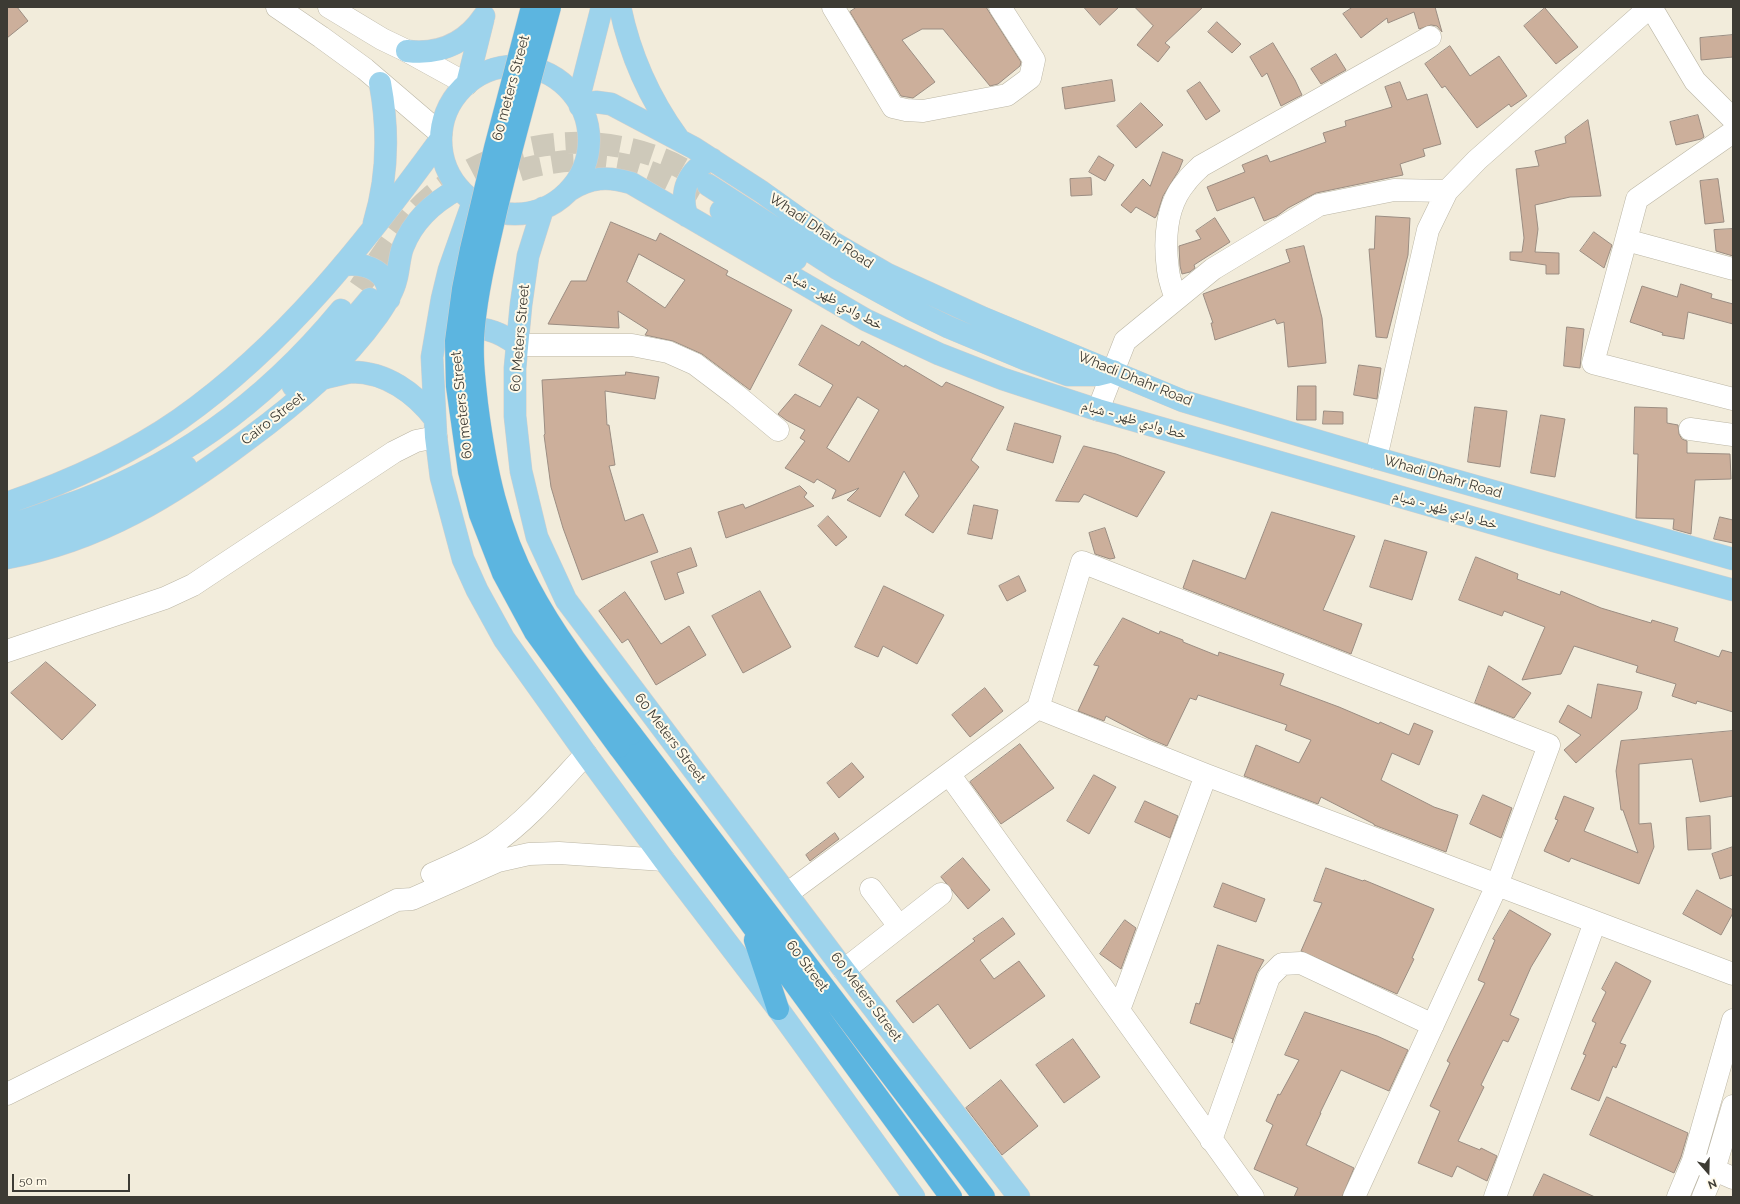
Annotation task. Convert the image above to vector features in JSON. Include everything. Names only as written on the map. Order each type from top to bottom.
[{"type":"highway","name":"60 meters Street","points":[[532,7],[495,148],[467,269],[456,341],[457,386],[469,471],[480,514],[503,573],[535,632],[625,741]]},
{"type":"highway","name":"60 meters Street","points":[[550,7],[507,167],[480,280],[474,328],[475,382],[487,470],[498,513],[516,561],[529,588],[625,741]]},
{"type":"highway","name":"60 Street","points":[[625,741],[748,920],[951,1197]]},
{"type":"highway","name":"60 Street","points":[[625,741],[984,1197]]},
{"type":"highway","points":[[748,920],[778,1009]]},
{"type":"main road","points":[[579,104],[602,7]]},
{"type":"main road","points":[[620,7],[631,51],[640,74],[658,109],[680,140]]},
{"type":"main road","points":[[407,51],[430,52],[451,46],[470,34],[485,11]]},
{"type":"main road","points":[[467,84],[485,11]]},
{"type":"main road","points":[[510,67],[526,67],[542,71],[556,79],[568,89],[579,104],[588,127],[589,150],[585,164],[579,178],[570,190],[558,200],[543,208],[529,213],[515,214],[486,209],[466,195],[445,166],[441,137],[443,120],[456,95],[467,84],[480,75],[495,69],[510,67]]},
{"type":"main road","points":[[371,232],[380,203],[386,160],[386,121],[380,83]]},
{"type":"main road","name":"Whadi Dhahr Road","points":[[579,104],[596,102],[611,104],[680,140],[762,192],[832,242],[887,274],[981,317],[1183,400],[1376,458],[1733,559]]},
{"type":"main road","points":[[7,504],[49,488],[106,463],[179,420],[240,373],[268,347],[344,265],[371,232],[441,137]]},
{"type":"main road","points":[[687,216],[683,199],[687,182],[697,168],[712,159]]},
{"type":"main road","name":"خط وادي ظهر - شبام","points":[[570,190],[589,180],[605,178],[631,183],[866,320],[926,348],[1003,379],[1098,410],[1554,541],[1733,590]]},
{"type":"main road","points":[[1098,410],[1089,401],[1069,389],[994,364],[930,337],[901,322],[765,240],[705,191],[838,269],[905,306],[948,327],[1021,358],[1068,375],[1097,375],[1113,371]]},
{"type":"main road","name":"Cairo Street","points":[[7,558],[39,551],[92,533],[123,519],[166,497],[202,474],[265,427],[325,378],[362,337],[373,295],[396,282],[402,248],[410,233],[431,207],[466,195]]},
{"type":"main road","name":"60 Meters Street","points":[[466,195],[460,236],[449,270],[442,299],[432,357],[435,428],[441,477],[455,534],[463,559],[477,590],[504,639],[586,754],[664,860],[778,1009],[914,1197]]},
{"type":"main road","name":"60 Meters Street","points":[[543,208],[528,256],[521,305],[515,368],[515,416],[521,471],[537,537],[566,600],[788,893],[844,970],[1019,1197]]},
{"type":"main road","points":[[7,525],[81,501],[127,481],[171,457],[214,430],[254,399],[291,366],[327,327],[373,295],[389,288],[386,282],[376,271],[362,264],[344,265]]},
{"type":"main road","points":[[7,543],[73,523],[107,509],[141,493],[202,457],[256,418],[312,368],[373,295]]},
{"type":"main road","points":[[435,339],[455,329],[477,327],[499,333],[517,345]]},
{"type":"main road","points":[[325,378],[351,372],[379,377],[405,389],[416,397],[435,428]]},
{"type":"main road","points":[[1554,541],[1561,510]]},
{"type":"street","points":[[277,7],[365,69],[441,137]]},
{"type":"street","points":[[329,7],[382,39],[467,84]]},
{"type":"street","points":[[833,7],[893,107],[906,110],[923,111],[1007,95],[1030,78],[1034,60],[1000,7]]},
{"type":"street","points":[[1376,458],[1428,230],[1447,191],[1477,160],[1650,7],[1695,81],[1733,119]]},
{"type":"street","points":[[1176,299],[1168,270],[1168,216],[1174,202],[1186,182],[1201,166],[1430,37]]},
{"type":"street","points":[[1733,132],[1637,199],[1594,363],[1733,400]]},
{"type":"street","points":[[1098,410],[1125,341],[1213,269],[1319,205],[1394,190],[1447,191]]},
{"type":"street","points":[[1626,240],[1733,269]]},
{"type":"street","points":[[517,345],[632,345],[668,352],[695,364],[736,395],[778,430]]},
{"type":"street","points":[[7,651],[179,592],[199,581],[394,452],[416,441],[435,428]]},
{"type":"street","points":[[1690,429],[1733,435]]},
{"type":"street","points":[[788,893],[1038,708],[1082,562],[1549,745],[1497,885],[1354,1197]]},
{"type":"street","points":[[1038,708],[1206,775],[1733,974]]},
{"type":"street","points":[[475,863],[492,844],[526,817],[586,754]]},
{"type":"street","points":[[949,774],[1253,1197]]},
{"type":"street","points":[[1119,1010],[1206,775]]},
{"type":"street","points":[[7,1094],[397,900],[409,886],[475,863],[498,861],[513,857],[544,853],[664,860]]},
{"type":"street","points":[[871,889],[899,926]]},
{"type":"street","points":[[844,970],[941,894]]},
{"type":"street","points":[[1495,1197],[1595,922]]},
{"type":"street","points":[[1211,1140],[1269,977],[1282,964],[1301,963],[1433,1025]]},
{"type":"street","points":[[1678,1197],[1693,1161],[1733,1020]]},
{"type":"street","points":[[1703,1197],[1724,1174],[1733,1106]]},
{"type":"street","points":[[1693,1161],[1724,1174]]},
{"type":"building","points":[[7,7],[17,7],[28,21],[7,38]]},
{"type":"building","points":[[857,7],[986,7],[1021,62],[1020,66],[998,84],[990,86],[943,29],[922,29],[902,40],[935,82],[913,98],[901,96],[850,12]]},
{"type":"building","points":[[1084,7],[1119,7],[1100,25]]},
{"type":"building","points":[[1135,7],[1203,7],[1165,43],[1170,47],[1158,62],[1137,45],[1153,26]]},
{"type":"building","points":[[1353,7],[1435,7],[1442,32],[1437,26],[1431,25],[1419,29],[1414,12],[1388,23],[1387,18],[1361,38],[1343,14]]},
{"type":"building","points":[[1545,8],[1578,47],[1556,64],[1524,26]]},
{"type":"building","points":[[1217,22],[1241,44],[1232,53],[1208,32]]},
{"type":"building","points":[[1733,35],[1733,57],[1701,60],[1700,38]]},
{"type":"building","points":[[1273,43],[1302,95],[1281,106],[1267,73],[1262,77],[1250,57]]},
{"type":"building","points":[[1450,46],[1470,76],[1499,56],[1527,96],[1511,107],[1509,104],[1477,128],[1445,86],[1442,88],[1425,64]]},
{"type":"building","points":[[1336,54],[1346,70],[1321,84],[1311,69]]},
{"type":"building","points":[[1112,80],[1115,101],[1065,109],[1062,88]]},
{"type":"building","points":[[1200,82],[1220,111],[1206,120],[1187,91]]},
{"type":"building","points":[[1400,82],[1407,100],[1427,94],[1441,144],[1423,149],[1425,156],[1400,164],[1403,175],[1316,193],[1288,208],[1277,216],[1264,221],[1254,197],[1217,211],[1207,187],[1245,172],[1242,165],[1267,155],[1270,162],[1326,142],[1323,133],[1346,126],[1345,121],[1392,107],[1385,87]]},
{"type":"building","points":[[1141,103],[1163,125],[1136,148],[1117,126]]},
{"type":"building","points":[[1698,115],[1704,137],[1676,145],[1670,122]]},
{"type":"building","points":[[1588,120],[1601,196],[1570,197],[1535,205],[1538,229],[1535,252],[1559,253],[1559,274],[1546,274],[1546,265],[1510,260],[1510,252],[1522,252],[1524,238],[1516,169],[1539,166],[1535,151],[1566,143],[1565,137]]},
{"type":"building","points":[[1163,152],[1183,160],[1179,170],[1163,196],[1157,215],[1155,218],[1136,207],[1131,213],[1121,205],[1143,179],[1150,186]]},
{"type":"building","points":[[1099,156],[1114,165],[1105,181],[1089,172]]},
{"type":"building","points":[[1091,178],[1092,195],[1071,196],[1070,179]]},
{"type":"building","points":[[1718,179],[1724,222],[1705,224],[1700,181]]},
{"type":"building","points":[[1376,216],[1410,218],[1408,255],[1387,338],[1376,337],[1369,249],[1374,249]]},
{"type":"building","points":[[1215,218],[1230,242],[1194,265],[1195,268],[1190,272],[1182,274],[1179,246],[1201,239],[1196,231]]},
{"type":"building","points":[[611,222],[656,241],[660,233],[728,271],[726,275],[792,310],[750,390],[702,354],[673,341],[645,335],[648,330],[618,311],[619,328],[548,324],[571,281],[586,281]],"holes":[[[639,254],[685,280],[665,308],[627,282]]]},
{"type":"building","points":[[1733,229],[1733,256],[1716,251],[1714,230]]},
{"type":"building","points":[[1594,232],[1612,245],[1604,268],[1580,251]]},
{"type":"building","points":[[1304,246],[1322,318],[1326,363],[1288,367],[1284,322],[1277,324],[1275,319],[1215,340],[1211,323],[1213,323],[1203,294],[1290,262],[1286,250]]},
{"type":"building","points":[[1681,284],[1712,294],[1711,298],[1733,304],[1733,324],[1688,312],[1684,339],[1662,335],[1663,333],[1630,322],[1642,286],[1677,297]]},
{"type":"building","points":[[822,325],[859,346],[862,341],[904,367],[905,365],[942,387],[946,382],[1004,407],[971,460],[979,467],[933,533],[905,515],[919,496],[904,471],[880,517],[847,500],[859,488],[832,499],[836,490],[817,479],[814,483],[785,468],[805,441],[800,438],[805,430],[778,414],[795,394],[820,407],[833,385],[799,365]],"holes":[[[858,397],[879,410],[849,462],[827,448]]]},
{"type":"building","points":[[1567,327],[1584,329],[1580,368],[1564,366]]},
{"type":"building","points":[[1359,365],[1381,368],[1377,399],[1354,395]]},
{"type":"building","points":[[626,372],[659,377],[655,399],[605,391],[607,425],[609,425],[615,465],[609,466],[625,521],[643,514],[658,552],[582,580],[563,528],[551,487],[544,435],[542,380],[625,375]]},
{"type":"building","points":[[1298,386],[1316,386],[1316,420],[1297,420]]},
{"type":"building","points":[[1475,407],[1507,411],[1500,467],[1468,462]]},
{"type":"building","points":[[1635,407],[1667,408],[1667,423],[1678,425],[1679,434],[1682,439],[1687,441],[1687,453],[1730,454],[1731,479],[1695,480],[1691,534],[1673,529],[1674,519],[1636,518],[1638,454],[1634,454]]},
{"type":"building","points":[[1324,411],[1343,412],[1343,424],[1323,424]]},
{"type":"building","points":[[1541,415],[1565,419],[1555,477],[1531,473]]},
{"type":"building","points":[[1015,423],[1061,436],[1053,463],[1007,450]]},
{"type":"building","points":[[1084,446],[1116,454],[1165,472],[1137,517],[1084,494],[1079,502],[1056,501]]},
{"type":"building","points":[[800,486],[807,493],[804,497],[814,506],[726,538],[718,512],[743,504],[745,508]]},
{"type":"building","points":[[974,505],[998,510],[992,539],[968,534]]},
{"type":"building","points":[[1272,512],[1355,536],[1323,610],[1362,624],[1351,654],[1183,588],[1193,560],[1245,579]]},
{"type":"building","points":[[828,516],[847,537],[836,546],[818,526]]},
{"type":"building","points":[[1720,517],[1733,520],[1733,543],[1714,539]]},
{"type":"building","points":[[1105,528],[1115,558],[1110,559],[1095,554],[1089,533]]},
{"type":"building","points":[[1385,540],[1427,552],[1412,600],[1370,587]]},
{"type":"building","points":[[691,548],[697,566],[677,573],[684,593],[665,600],[651,562]]},
{"type":"building","points":[[1476,557],[1518,574],[1517,579],[1560,595],[1561,591],[1601,608],[1651,623],[1652,620],[1678,628],[1674,641],[1719,657],[1722,650],[1733,653],[1733,712],[1697,701],[1696,704],[1672,696],[1676,684],[1636,672],[1638,666],[1574,646],[1561,674],[1522,680],[1545,627],[1504,611],[1502,616],[1459,600]]},
{"type":"building","points":[[1019,576],[1026,591],[1007,601],[999,586]]},
{"type":"building","points":[[884,586],[944,615],[917,664],[883,646],[878,657],[855,647]]},
{"type":"building","points":[[760,591],[791,647],[743,673],[712,616]]},
{"type":"building","points":[[625,592],[661,644],[689,626],[706,655],[656,685],[628,639],[622,643],[599,611]]},
{"type":"building","points":[[1123,618],[1159,634],[1160,631],[1183,640],[1183,642],[1218,656],[1219,652],[1284,674],[1280,685],[1379,724],[1380,722],[1409,735],[1414,723],[1433,731],[1419,765],[1392,753],[1381,780],[1434,807],[1458,815],[1446,852],[1374,825],[1321,797],[1318,804],[1244,776],[1256,745],[1299,763],[1311,740],[1285,730],[1287,725],[1198,695],[1196,700],[1190,698],[1167,746],[1148,738],[1106,716],[1104,721],[1078,711],[1099,666],[1094,665]]},
{"type":"building","points":[[46,662],[96,705],[62,740],[11,693]]},
{"type":"building","points":[[1489,666],[1531,693],[1514,718],[1475,703]]},
{"type":"building","points":[[1598,684],[1642,692],[1637,709],[1576,763],[1564,750],[1581,735],[1559,722],[1568,705],[1591,718]]},
{"type":"building","points":[[985,688],[1003,711],[970,737],[952,715]]},
{"type":"building","points":[[1733,731],[1733,796],[1700,802],[1692,759],[1639,764],[1639,824],[1651,823],[1654,847],[1639,884],[1571,858],[1569,862],[1544,851],[1558,820],[1555,819],[1564,796],[1594,808],[1584,831],[1638,853],[1623,810],[1621,810],[1616,771],[1621,741]]},
{"type":"building","points":[[1020,744],[1054,788],[1001,824],[970,782]]},
{"type":"building","points":[[852,763],[864,777],[839,798],[827,783]]},
{"type":"building","points":[[1094,775],[1116,787],[1089,834],[1067,821]]},
{"type":"building","points":[[1483,795],[1512,808],[1501,838],[1470,824]]},
{"type":"building","points":[[1145,801],[1178,816],[1170,838],[1135,822]]},
{"type":"building","points":[[1710,816],[1711,849],[1688,850],[1686,818]]},
{"type":"building","points":[[835,833],[839,839],[810,861],[806,855]]},
{"type":"building","points":[[1733,847],[1733,875],[1720,879],[1712,854]]},
{"type":"building","points":[[963,858],[990,890],[968,909],[941,877]]},
{"type":"building","points":[[1326,868],[1363,881],[1364,880],[1434,909],[1412,958],[1414,959],[1397,994],[1301,951],[1322,903],[1314,901]]},
{"type":"building","points":[[1223,883],[1265,899],[1256,922],[1214,907]]},
{"type":"building","points":[[1697,890],[1733,910],[1733,913],[1721,935],[1683,914]]},
{"type":"building","points":[[1510,910],[1551,934],[1531,967],[1510,1015],[1519,1019],[1508,1042],[1503,1040],[1481,1085],[1484,1087],[1458,1141],[1480,1150],[1481,1148],[1497,1156],[1487,1181],[1457,1166],[1452,1177],[1418,1163],[1440,1111],[1430,1106],[1450,1063],[1447,1061],[1485,983],[1478,980],[1495,940],[1493,939]]},
{"type":"building","points":[[1003,918],[1015,934],[980,960],[994,979],[1019,961],[1045,996],[970,1049],[938,1004],[913,1023],[896,1001],[975,941],[973,939]]},
{"type":"building","points":[[1125,920],[1136,928],[1121,969],[1100,954]]},
{"type":"building","points":[[1218,945],[1264,960],[1257,973],[1232,1043],[1233,1039],[1190,1023],[1196,1003],[1199,1004]]},
{"type":"building","points":[[1616,962],[1651,981],[1620,1043],[1626,1045],[1616,1068],[1613,1066],[1599,1101],[1571,1089],[1586,1055],[1583,1054],[1596,1023],[1592,1021],[1606,992],[1602,989]]},
{"type":"building","points":[[1305,1012],[1377,1036],[1408,1050],[1389,1091],[1341,1070],[1320,1113],[1306,1145],[1354,1168],[1342,1197],[1294,1197],[1298,1188],[1254,1169],[1273,1125],[1266,1121],[1278,1094],[1280,1095],[1299,1060],[1285,1055]]},
{"type":"building","points":[[1073,1039],[1100,1077],[1064,1103],[1036,1065]]},
{"type":"building","points":[[1001,1080],[1038,1126],[1002,1155],[966,1108]]},
{"type":"building","points":[[1607,1097],[1688,1133],[1681,1157],[1674,1173],[1590,1135]]},
{"type":"building","points":[[1544,1174],[1595,1197],[1533,1197]]},
{"type":"tunnel","points":[[359,288],[383,252],[410,217],[430,197],[455,179],[482,164],[510,153],[540,146],[570,143],[600,144],[630,149],[666,160],[707,184]]},
{"type":"tunnel","points":[[489,183],[509,174],[551,163],[595,161],[616,163],[638,168],[669,180],[701,197]]}]
